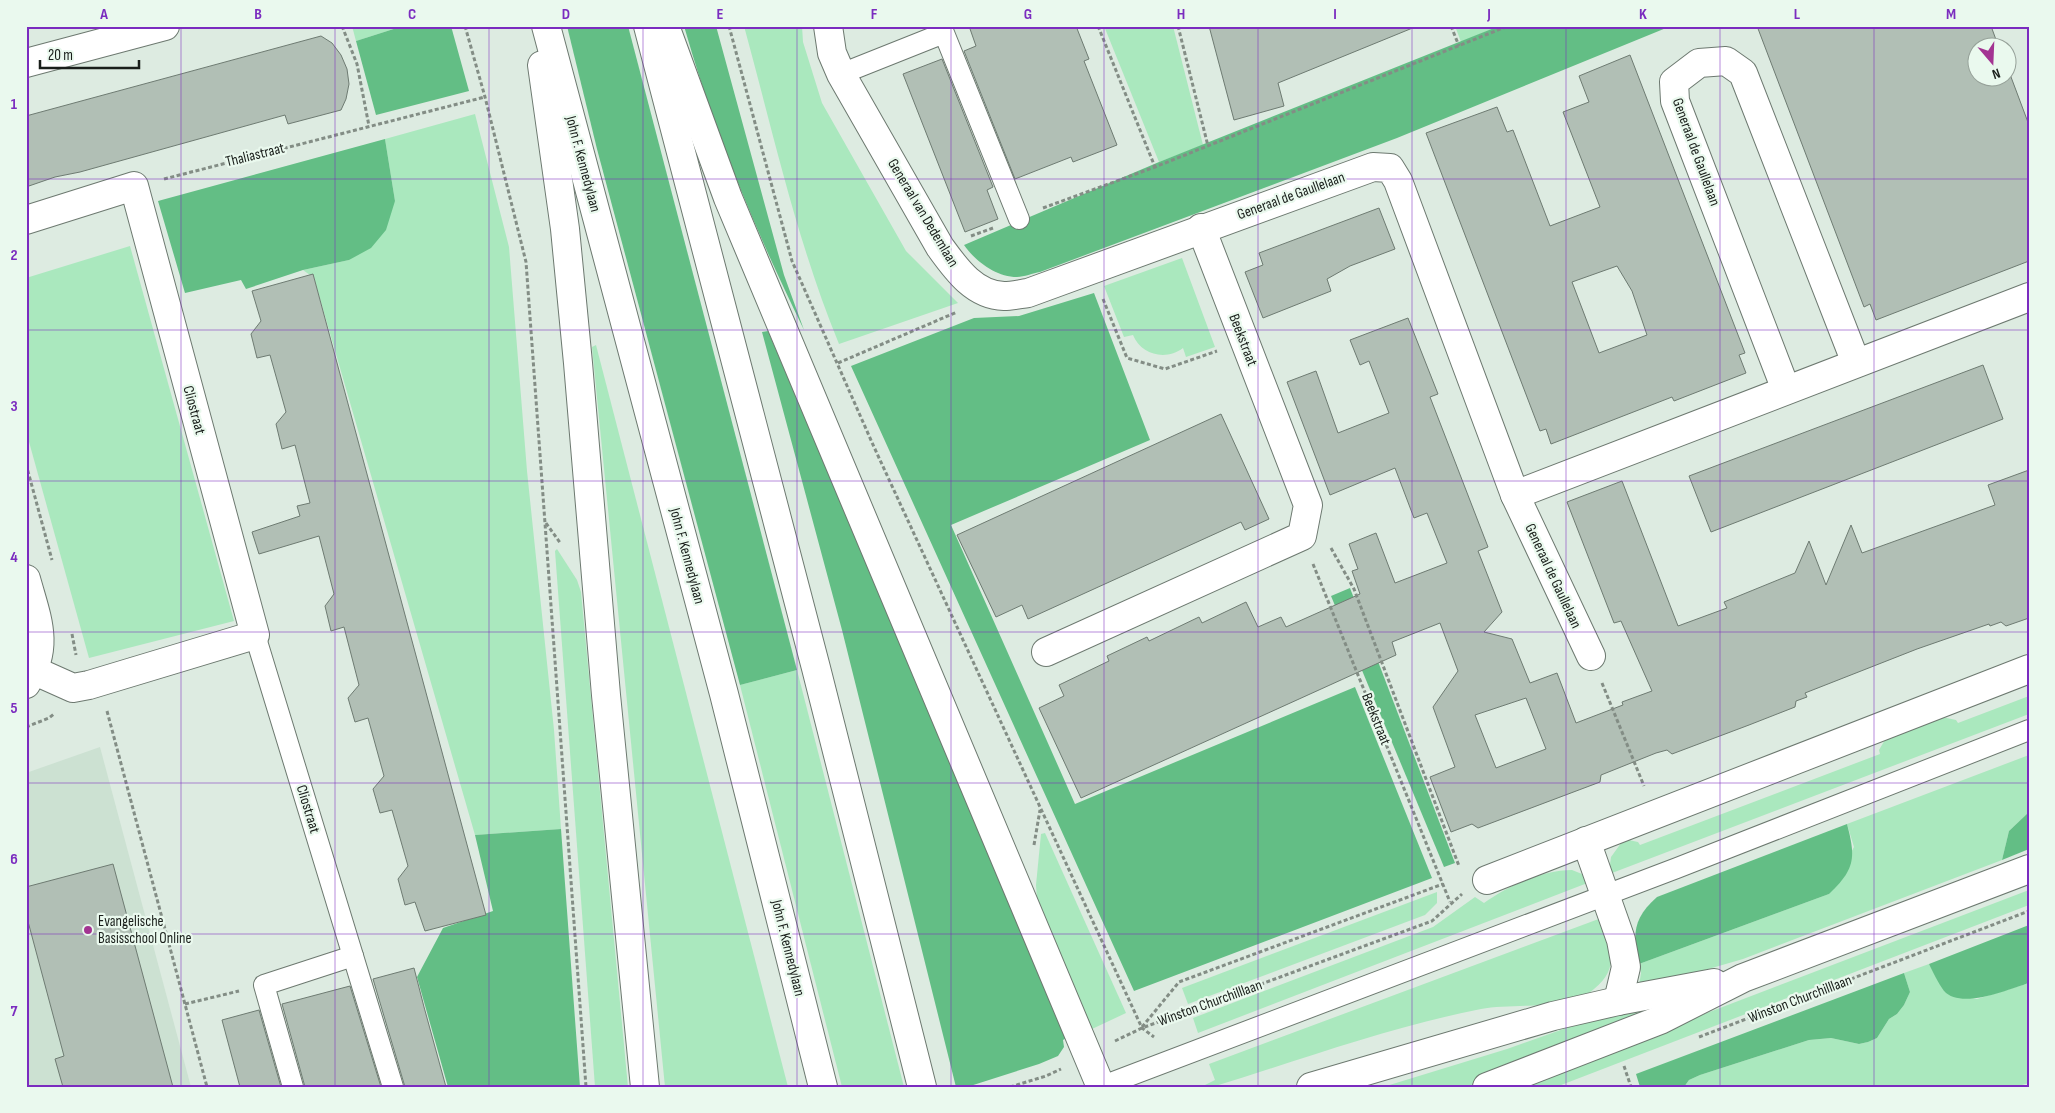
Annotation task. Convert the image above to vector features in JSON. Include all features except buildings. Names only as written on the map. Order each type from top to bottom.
[{"type":"main road","points":[[26,63],[165,26]]},
{"type":"main road","points":[[538,26],[565,229],[606,695],[645,1087]]},
{"type":"main road","name":"John F. Kennedylaan","points":[[546,26],[724,694],[823,1087]]},
{"type":"main road","points":[[648,26],[816,668],[922,1087]]},
{"type":"main road","points":[[665,26],[728,198],[1101,1087]]},
{"type":"main road","name":"Generaal van Dedemlaan","points":[[828,26],[832,53],[841,74],[940,247],[956,270],[970,284],[988,292],[1004,296],[1028,293],[1202,228]]},
{"type":"main road","name":"Generaal de Gaullelaan","points":[[1786,390],[1675,101],[1674,82],[1699,63],[1726,61],[1743,73],[1856,363]]},
{"type":"main road","name":"Generaal de Gaullelaan","points":[[1202,228],[1373,167],[1390,168],[1398,182],[1516,495],[1591,656]]},
{"type":"main road","points":[[26,220],[134,186]]},
{"type":"main road","name":"Cliostraat","points":[[134,186],[254,635]]},
{"type":"main road","name":"Beekstraat","points":[[1202,228],[1308,505]]},
{"type":"main road","points":[[1516,495],[2029,297]]},
{"type":"main road","points":[[1046,652],[1302,536],[1308,505]]},
{"type":"main road","points":[[26,579],[38,623],[40,640],[40,657],[30,677],[73,688],[99,684],[254,635]]},
{"type":"main road","points":[[1478,884],[2029,669]]},
{"type":"main road","points":[[1586,841],[1621,940],[1626,967],[1618,1001]]},
{"type":"main road","points":[[1487,1087],[1660,1020],[1743,978],[2029,869]]},
{"type":"main road","points":[[1311,1087],[1553,1016],[1618,1001],[1743,978]]},
{"type":"lane","points":[[841,74],[944,33],[1019,219]]},
{"type":"lane","name":"Cliostraat","points":[[254,635],[393,1087]]},
{"type":"lane","points":[[1101,1087],[1219,1044],[1381,978],[1604,895],[2029,730]]},
{"type":"lane","points":[[293,1087],[264,985],[353,956]]},
{"type":"path","points":[[342,26],[358,64],[369,126]]},
{"type":"path","points":[[465,26],[485,97],[526,262],[586,1087]]},
{"type":"path","points":[[729,26],[792,261],[920,547],[1142,1028]]},
{"type":"path","points":[[1098,26],[1155,167]]},
{"type":"path","points":[[1178,26],[1208,146]]},
{"type":"path","points":[[1451,26],[1459,46]]},
{"type":"path","points":[[940,247],[1155,167],[1508,26]]},
{"type":"path","name":"Thaliastraat","points":[[134,186],[485,97]]},
{"type":"path","points":[[1091,270],[1127,358],[1165,369],[1244,341]]},
{"type":"path","points":[[838,363],[964,309],[988,292]]},
{"type":"path","points":[[1308,505],[1354,589],[1478,884]]},
{"type":"path","name":"Beekstraat","points":[[1302,536],[1450,902]]},
{"type":"path","points":[[1591,656],[1655,815]]},
{"type":"path","points":[[99,684],[207,1087]]},
{"type":"path","name":"Winston Churchilllaan","points":[[1142,1028],[1179,982],[1443,884]]},
{"type":"path","name":"Winston Churchilllaan","points":[[1142,1028],[1432,921],[1450,902],[1478,884]]},
{"type":"path","name":"Winston Churchilllaan","points":[[1698,1038],[2029,911]]},
{"type":"path","points":[[186,1004],[264,985]]},
{"type":"path","points":[[1615,1070],[1633,1063]]},
{"type":"path","points":[[1624,1066],[1631,1087]]},
{"type":"path","points":[[1010,1087],[1040,1078]]},
{"type":"shaded area","name":"Evangelische Basisschool Online","points":[[100,747],[191,1087],[26,1087],[26,773]]},
{"type":"green space","points":[[352,26],[403,26],[356,41]]},
{"type":"green space","points":[[403,26],[451,26],[469,91],[376,115],[356,41]]},
{"type":"green space","points":[[567,26],[628,26],[797,670],[740,685],[597,149]]},
{"type":"green space","points":[[684,26],[716,26],[784,275],[804,330],[769,256],[722,143]]},
{"type":"green space","points":[[744,26],[802,26],[803,42],[822,103],[906,251],[958,303],[839,344],[798,227]]},
{"type":"green space","points":[[1104,26],[1173,26],[1203,145],[1159,162]]},
{"type":"green space","points":[[1455,26],[1499,26],[1461,42]]},
{"type":"green space","points":[[1499,26],[1671,26],[1397,138],[1040,272],[1017,277],[1001,274],[980,262],[964,245],[1159,162]]},
{"type":"green space","points":[[475,114],[509,247],[527,471],[554,730],[561,829],[475,835],[314,278],[303,270],[349,260],[395,201],[385,139]]},
{"type":"green space","points":[[385,139],[395,201],[386,230],[371,248],[349,260],[303,270],[246,289],[241,280],[185,293],[158,201]]},
{"type":"green space","points":[[130,246],[234,621],[89,658],[26,431],[26,278]]},
{"type":"green space","points":[[1182,258],[1215,347],[1186,357],[1183,348],[1169,354],[1155,354],[1142,347],[1133,335],[1124,337],[1104,286]]},
{"type":"green space","points":[[1094,293],[1150,440],[951,525],[1075,804],[1355,687],[1432,878],[1134,991],[851,366],[974,318],[1019,316]]},
{"type":"green space","points":[[768,331],[1068,1037],[1063,1040],[1064,1047],[1058,1056],[967,1087],[956,1087],[842,630],[762,332]]},
{"type":"green space","points":[[596,345],[788,1087],[665,1087],[592,347]]},
{"type":"green space","points":[[557,549],[577,580],[581,592],[628,1087],[595,1087],[555,551]]},
{"type":"green space","points":[[1350,588],[1455,863],[1444,867],[1331,596]]},
{"type":"green space","points":[[797,670],[904,1087],[842,1087],[740,685]]},
{"type":"green space","points":[[2029,696],[2029,714],[1612,873],[1609,872],[1611,857],[1624,839],[1638,842],[1640,845],[1880,754],[1879,750],[1886,738],[1942,717],[1956,720],[1958,723]]},
{"type":"green space","points":[[2029,755],[2029,812],[2009,831],[2002,860],[1743,959],[1660,983],[1639,986],[1641,973],[1639,964],[1829,894],[1854,847],[1847,824]]},
{"type":"green space","points":[[2029,812],[2029,849],[2002,860],[2009,831]]},
{"type":"green space","points":[[1847,824],[1852,846],[1851,862],[1844,877],[1829,894],[1639,964],[1635,944],[1636,928],[1643,912],[1657,897]]},
{"type":"green space","points":[[561,829],[580,1087],[448,1087],[417,977],[443,928],[493,911],[475,835]]},
{"type":"green space","points":[[1045,833],[1126,1013],[1092,1029],[1037,899],[1036,885],[1041,834]]},
{"type":"green space","points":[[1572,870],[1582,874],[1590,882],[1198,1033],[1193,1018],[1433,927],[1475,897],[1484,903],[1526,880],[1549,873]]},
{"type":"green space","points":[[2029,890],[2029,905],[1556,1087],[1513,1087]]},
{"type":"green space","points":[[1437,892],[1437,903],[1425,915],[1188,1004],[1182,988]]},
{"type":"green space","points":[[1604,917],[1611,947],[1611,964],[1608,973],[1602,981],[1583,996],[1570,1001],[1540,1005],[1494,1007],[1447,1016],[1379,1034],[1212,1087],[1201,1087],[1215,1080],[1209,1064]]},
{"type":"green space","points":[[2029,925],[2029,983],[1998,993],[1973,998],[1962,999],[1944,991],[1929,964]]},
{"type":"green space","points":[[1929,964],[1945,992],[1977,999],[2029,983],[2029,1083],[2015,1087],[1684,1087],[1689,1080],[1700,1075],[1809,1040],[1831,1038],[1859,1044],[1877,1038],[1889,1019],[1897,1014],[1904,1005],[1910,992],[1904,973]]},
{"type":"green space","points":[[1904,973],[1910,992],[1904,1005],[1897,1014],[1889,1019],[1877,1038],[1868,1042],[1859,1044],[1831,1038],[1809,1040],[1700,1075],[1689,1080],[1684,1087],[1640,1087],[1636,1074]]},
{"type":"green space","points":[[1650,1003],[1653,1015],[1466,1087],[1383,1087],[1507,1049],[1603,1015]]},
{"type":"place","name":"Evangelische Basisschool Online","points":[[88,930]]}]
